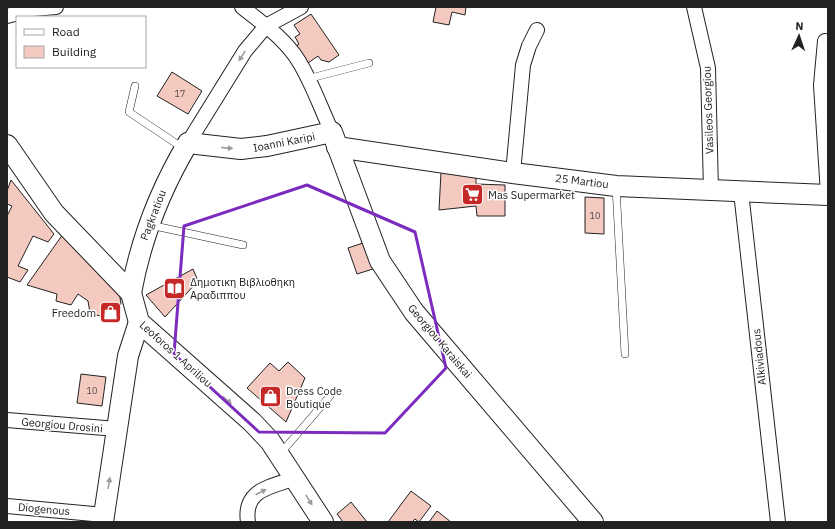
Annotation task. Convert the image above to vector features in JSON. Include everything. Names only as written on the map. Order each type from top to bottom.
[{"type":"street","points":[[7,16],[33,9],[56,7]]},
{"type":"street","points":[[242,7],[266,26],[298,60],[334,140]]},
{"type":"street","points":[[186,146],[245,51],[266,26],[301,7]]},
{"type":"street","name":"Vasileos Georgiou","points":[[694,7],[708,68],[711,191]]},
{"type":"street","points":[[513,173],[523,65],[529,46],[537,30]]},
{"type":"street","points":[[825,41],[822,85],[828,194]]},
{"type":"street","name":"25 Martiou","points":[[334,140],[513,173],[616,186],[711,191],[828,194]]},
{"type":"street","name":"Ioanni Karipi","points":[[186,146],[241,149],[334,140]]},
{"type":"street","name":"Georgiou Karaiskai","points":[[334,140],[380,261],[414,312],[593,522]]},
{"type":"street","name":"Leoforos 1 Apriliou","points":[[7,145],[54,213],[131,293],[139,322],[252,422],[280,454],[323,522]]},
{"type":"street","name":"Pagkratiou","points":[[131,293],[137,260],[148,224],[168,177],[186,146]]},
{"type":"street","name":"Alkiviadous","points":[[741,192],[778,522]]},
{"type":"street","points":[[104,518],[128,356],[139,322]]},
{"type":"street","points":[[128,356],[138,349],[150,346],[166,347]]},
{"type":"street","name":"Georgiou Drosini","points":[[7,420],[117,429]]},
{"type":"street","points":[[248,522],[246,511],[248,503],[252,497],[260,491],[296,478]]},
{"type":"street","name":"Diogenous","points":[[7,506],[104,518]]},
{"type":"lane","points":[[307,79],[369,63]]},
{"type":"lane","points":[[135,86],[129,112],[186,146]]},
{"type":"lane","points":[[616,186],[625,354]]},
{"type":"lane","points":[[148,224],[243,245]]},
{"type":"lane","points":[[280,454],[330,396]]},
{"type":"highlighted area","points":[[307,185],[415,232],[446,368],[385,433],[259,432],[174,354],[184,226]]},
{"type":"building","points":[[436,7],[466,7],[465,15],[452,12],[449,25],[433,22]]},
{"type":"building","points":[[311,14],[339,55],[329,62],[321,60],[318,56],[308,63],[296,46],[299,44],[295,37],[300,34],[294,25]]},
{"type":"building","points":[[172,72],[202,91],[188,114],[157,96]]},
{"type":"building","name":"Mas Supermarket","points":[[441,172],[476,175],[476,184],[505,185],[505,216],[477,216],[476,206],[439,210]]},
{"type":"building","points":[[11,180],[54,234],[48,242],[33,236],[18,266],[28,270],[20,282],[7,277],[7,216],[12,206],[7,204],[7,191]]},
{"type":"building","points":[[585,197],[604,198],[604,234],[585,233]]},
{"type":"building","points":[[63,234],[119,292],[121,303],[117,321],[90,313],[88,301],[78,294],[71,305],[56,301],[57,294],[27,285]]},
{"type":"building","points":[[363,243],[373,269],[357,274],[348,248]]},
{"type":"building","name":"Δημοτικη Βιβλιοθηκη Αραδιππου","points":[[193,269],[198,281],[165,317],[146,295]]},
{"type":"building","points":[[288,362],[305,378],[286,422],[247,388],[270,363],[279,371]]},
{"type":"building","points":[[81,374],[106,377],[102,406],[77,403]]},
{"type":"building","points":[[411,491],[431,506],[419,522],[415,519],[412,522],[388,522]]},
{"type":"building","points":[[351,502],[367,522],[343,522],[337,514]]},
{"type":"building","points":[[437,511],[451,522],[429,522]]},
{"type":"place","name":"Mas Supermarket","points":[[472,195]]},
{"type":"place","name":"Δημοτικη Βιβλιοθηκη Αραδιππου","points":[[175,288]]},
{"type":"place","name":"Freedom","points":[[111,313]]},
{"type":"place","name":"Dress Code Boutique","points":[[270,397]]}]
